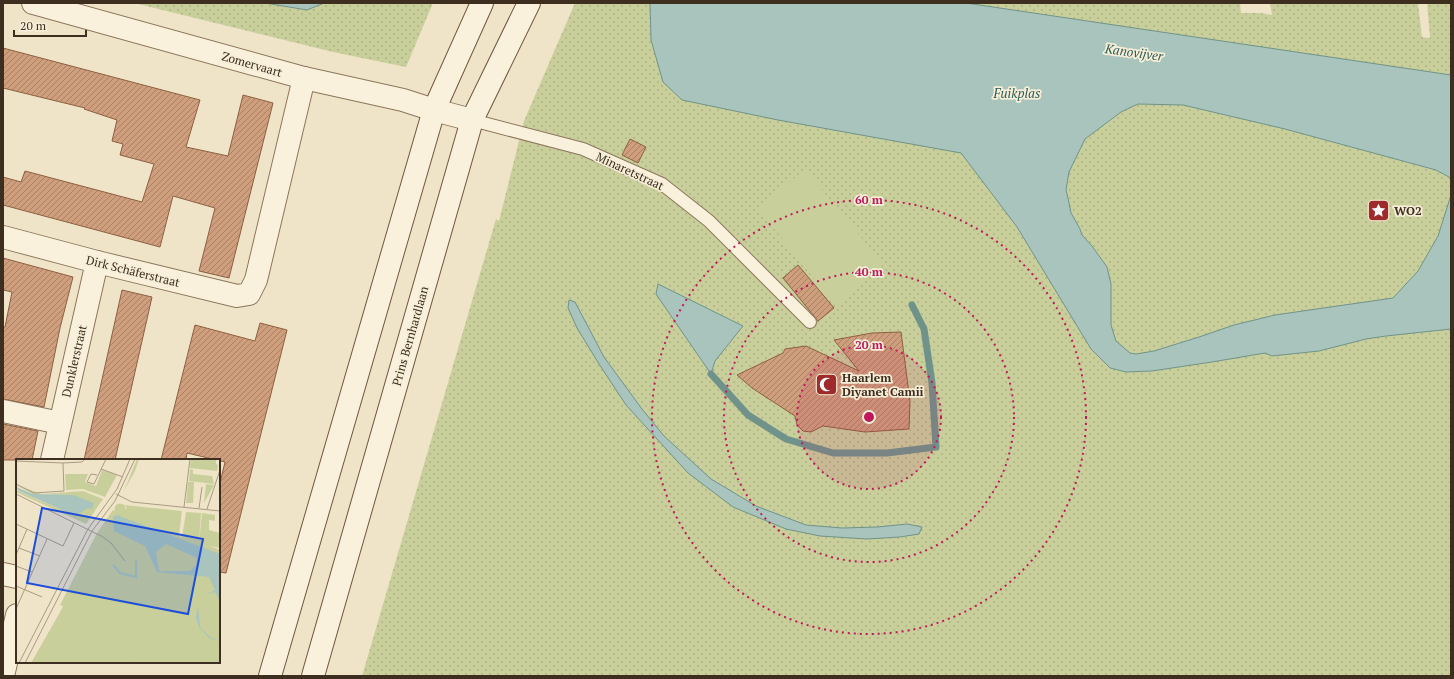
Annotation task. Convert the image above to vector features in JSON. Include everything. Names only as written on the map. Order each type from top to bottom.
[{"type":"main road","name":"Zomervaart","points":[[33,3],[304,78],[403,100],[472,120]]},
{"type":"main road","points":[[270,676],[434,110],[482,3]]},
{"type":"main road","name":"Prins Bernhardlaan","points":[[313,676],[472,120],[529,3]]},
{"type":"main road","name":"Dirk Schäferstraat","points":[[3,237],[237,296],[249,294],[256,280],[304,78]]},
{"type":"main road","name":"Dunklerstraat","points":[[52,459],[98,262]]},
{"type":"main road","points":[[3,411],[60,423]]},
{"type":"main road","points":[[3,574],[16,577]]},
{"type":"main road","points":[[3,676],[16,619]]},
{"type":"lane","name":"Minaretstraat","points":[[472,120],[583,149],[662,184],[708,221],[810,322]]},
{"type":"green space","points":[[134,3],[265,3],[307,10],[324,3],[433,3],[406,67],[333,52]]},
{"type":"green space","points":[[575,3],[1240,3],[1241,13],[1261,13],[1272,15],[1270,3],[1418,3],[1422,37],[1430,38],[1427,3],[1451,3],[1451,676],[362,676],[496,219],[499,221],[524,121]]},
{"type":"green space","points":[[805,169],[883,264],[857,289],[835,305],[758,208]]},
{"type":"water","points":[[265,3],[324,3],[307,10]]},
{"type":"water","name":"Fuikplas","points":[[650,3],[966,3],[1451,75],[1451,180],[1449,177],[1436,170],[1285,129],[1183,105],[1138,104],[1121,112],[1085,139],[1069,172],[1066,190],[1071,213],[1082,235],[1107,267],[1111,284],[1111,325],[1116,341],[1130,353],[1136,354],[1154,351],[1234,325],[1275,315],[1393,298],[1418,271],[1438,236],[1451,195],[1451,329],[1366,339],[1319,351],[1272,356],[1265,353],[1152,371],[1126,372],[1110,368],[1091,349],[1017,227],[961,153],[778,120],[682,100],[663,82],[651,40]]},
{"type":"water","points":[[658,284],[743,326],[715,361],[711,374],[656,294]]},
{"type":"water","points":[[569,300],[575,302],[604,357],[642,409],[664,436],[711,479],[756,506],[806,525],[842,528],[907,524],[922,527],[919,534],[867,539],[820,536],[786,529],[733,507],[688,473],[626,405],[577,328],[568,308]]},
{"type":"building","points":[[3,48],[200,100],[186,147],[228,156],[243,95],[273,103],[229,278],[199,271],[215,208],[173,196],[160,247],[3,205],[3,177],[21,182],[25,171],[142,202],[154,164],[120,155],[123,144],[112,141],[117,120],[84,109],[85,108],[3,88]]},
{"type":"building","points":[[630,139],[646,147],[638,163],[622,155]]},
{"type":"building","points":[[3,258],[73,277],[60,328],[44,407],[3,399],[3,327],[5,327],[12,292],[3,290]]},
{"type":"building","points":[[798,265],[834,308],[818,321],[783,278]]},
{"type":"building","points":[[122,290],[152,297],[115,459],[84,459]]},
{"type":"building","points":[[260,323],[287,330],[226,573],[220,572],[220,483],[225,462],[220,461],[220,459],[212,459],[187,453],[186,459],[161,459],[195,325],[255,341]]},
{"type":"building","name":"Haarlem Diyanet Camii","points":[[901,332],[910,401],[909,429],[865,432],[823,426],[811,432],[803,431],[797,425],[795,416],[752,388],[737,375],[783,353],[785,349],[806,346],[859,371],[834,340],[872,333]]},
{"type":"building","points":[[3,424],[38,431],[32,459],[3,460]]},
{"type":"waterway","points":[[711,374],[748,415],[786,439],[833,453],[887,453],[936,447],[932,383],[924,329],[912,305]]},
{"type":"place","name":"WO2","points":[[1378,210]]},
{"type":"place","name":"Haarlem Diyanet Camii","points":[[827,384]]},
{"type":"water label","name":"Kanovijver","points":[[1134,52]]}]
